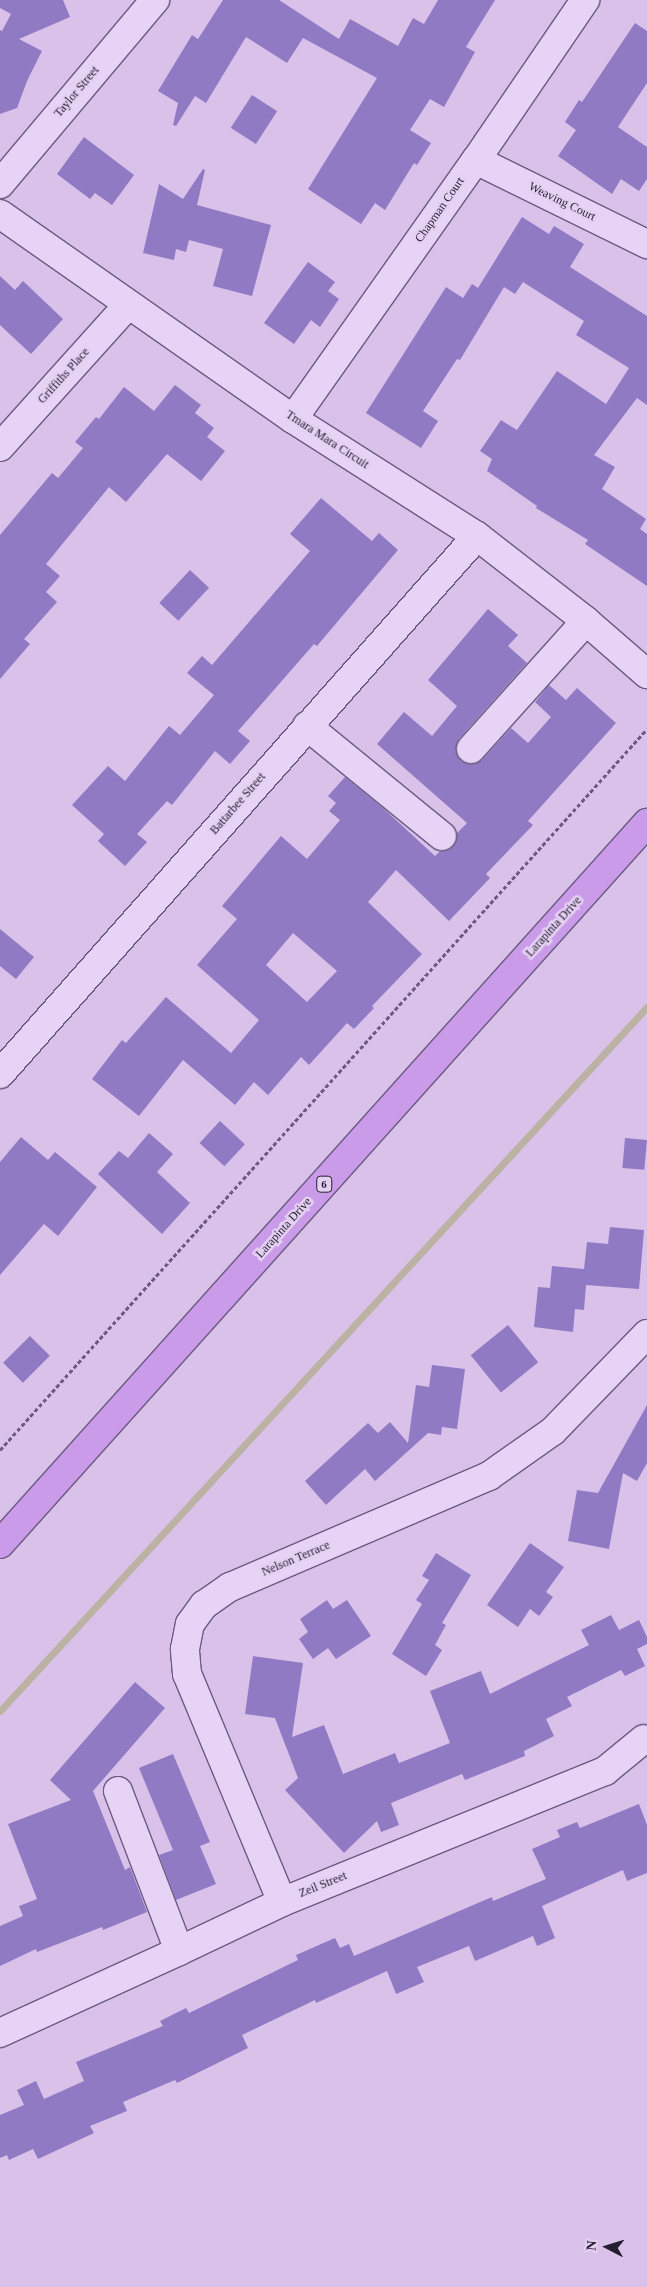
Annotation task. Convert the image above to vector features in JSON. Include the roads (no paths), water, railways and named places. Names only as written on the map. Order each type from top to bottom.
[{"type":"main road","name":"Larapinta Drive","points":[[0,1544],[647,823]]},
{"type":"street","name":"Taylor Street","points":[[0,184],[155,0]]},
{"type":"street","name":"Chapman Court","points":[[293,419],[476,160],[585,0]]},
{"type":"street","name":"Weaving Court","points":[[476,160],[647,244]]},
{"type":"street","name":"Tmara Mara Circuit","points":[[0,214],[293,419],[477,536],[586,620],[647,674]]},
{"type":"street","name":"Griffiths Place","points":[[0,448],[128,305]]},
{"type":"street","name":"Battarbee Street","points":[[0,1074],[477,536]]},
{"type":"street","points":[[471,749],[586,620]]},
{"type":"street","points":[[307,726],[442,836]]},
{"type":"street","name":"Nelson Terrace","points":[[282,1902],[187,1674],[185,1649],[190,1624],[204,1605],[230,1587],[489,1476],[553,1431],[647,1334]]},
{"type":"street","name":"Zeil Street","points":[[0,2033],[282,1902],[604,1771],[644,1739]]},
{"type":"street","points":[[118,1791],[179,1951]]},
{"type":"waterway","points":[[0,1711],[647,1007]]}]
